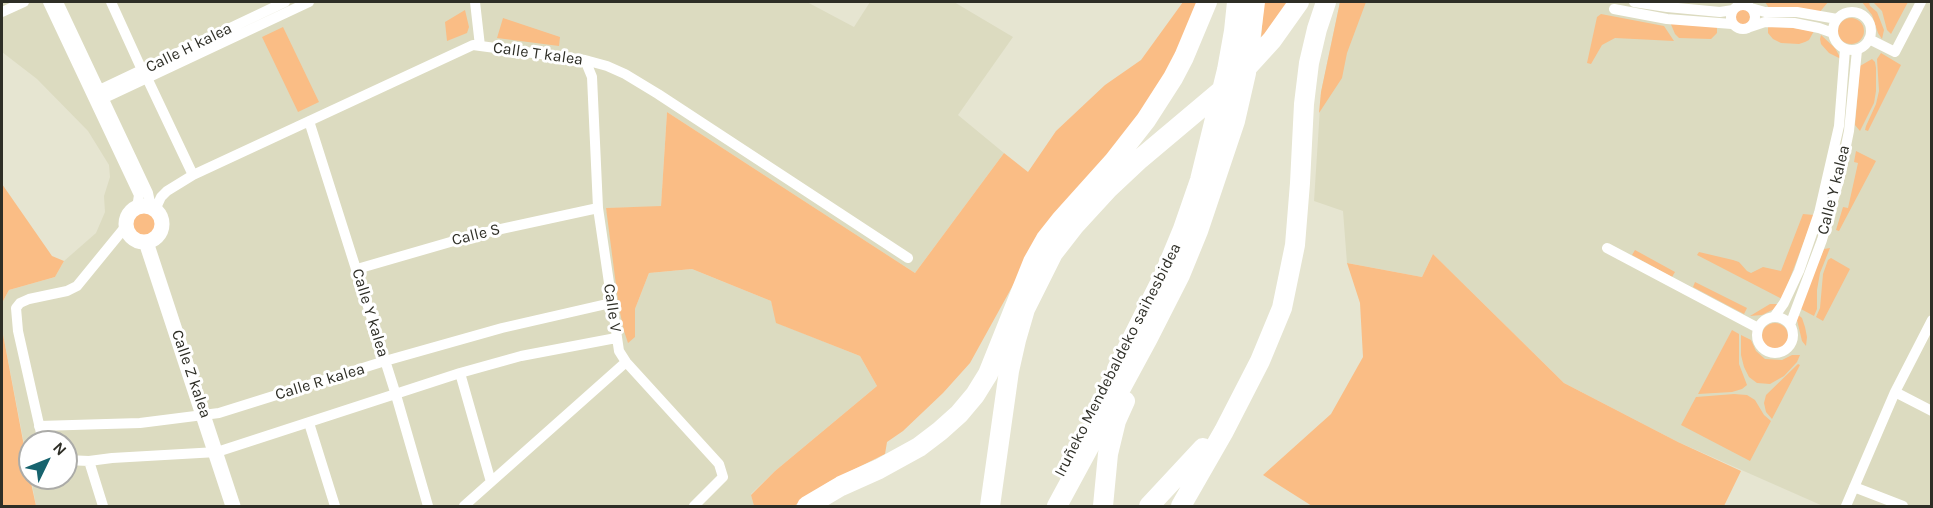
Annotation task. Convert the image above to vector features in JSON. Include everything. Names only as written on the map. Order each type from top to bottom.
[{"type":"highway","points":[[807,507],[841,486],[919,447],[959,414],[975,395],[988,374],[1033,262],[1046,239],[1130,142],[1161,97],[1184,57],[1207,2]]},
{"type":"highway","name":"Iruñeko Mendebaldeko saihesbidea","points":[[1057,507],[1066,486],[1149,338],[1180,275],[1207,183],[1237,2]]},
{"type":"highway","name":"Iruñeko Mendebaldeko saihesbidea","points":[[1044,507],[1164,275],[1183,229],[1235,121],[1246,73],[1255,2]]},
{"type":"highway","points":[[990,507],[1009,371],[1025,309],[1053,253],[1090,207],[1140,159],[1241,74],[1272,40],[1299,2]]},
{"type":"highway","points":[[1181,507],[1260,361],[1282,308],[1295,245],[1304,104],[1309,63],[1327,4]]},
{"type":"highway","points":[[1023,287],[1047,248],[1084,203],[1150,142],[1184,122]]},
{"type":"highway","points":[[1103,507],[1108,454],[1116,421],[1149,338]]},
{"type":"highway","points":[[1149,507],[1197,455],[1238,403]]},
{"type":"street","points":[[2,12],[24,2]]},
{"type":"street","points":[[48,2],[98,96]]},
{"type":"street","points":[[58,2],[139,195],[148,208],[160,215],[163,227],[157,238],[146,242],[135,240],[130,236],[126,226]]},
{"type":"street","points":[[111,2],[145,74]]},
{"type":"street","name":"Calle H kalea","points":[[145,74],[285,2]]},
{"type":"street","name":"Calle H kalea","points":[[98,96],[309,2]]},
{"type":"street","points":[[475,2],[480,46]]},
{"type":"street","points":[[1634,2],[1720,12],[1733,10],[1742,5],[1765,12],[1842,11],[1857,7],[1870,26],[1869,39],[1862,47],[1851,49],[1837,43],[1833,33],[1834,23],[1842,11]]},
{"type":"street","points":[[1869,39],[1895,52],[1921,2]]},
{"type":"street","points":[[1750,27],[1755,18],[1751,8]]},
{"type":"street","points":[[1614,9],[1667,19],[1732,24],[1738,29],[1765,22],[1794,23],[1833,33]]},
{"type":"street","points":[[1732,24],[1733,10]]},
{"type":"street","name":"Calle T kalea","points":[[148,208],[167,191],[193,175],[473,45],[585,60],[608,66],[625,74],[908,258]]},
{"type":"street","name":"Calle Y kalea","points":[[1774,317],[1784,303],[1799,271],[1819,213],[1839,126],[1851,49]]},
{"type":"street","name":"Calle Y kalea","points":[[1790,325],[1822,240],[1839,180],[1849,131],[1851,49]]},
{"type":"street","name":"Calle V","points":[[585,60],[592,77],[598,208],[619,351],[626,362],[719,464],[723,477],[694,507]]},
{"type":"street","name":"Calle H kalea","points":[[145,74],[193,175]]},
{"type":"street","name":"Calle Y kalea","points":[[309,121],[357,268],[428,507]]},
{"type":"street","points":[[40,430],[18,331],[16,308],[20,303],[29,299],[67,291],[77,286],[126,226],[128,216],[148,208]]},
{"type":"street","name":"Calle S","points":[[357,268],[478,234],[598,208]]},
{"type":"street","name":"Calle Z kalea","points":[[146,242],[217,452],[233,507]]},
{"type":"street","points":[[1607,248],[1758,328]]},
{"type":"street","name":"Calle R kalea","points":[[39,426],[140,423],[219,413],[385,361],[502,328],[612,303]]},
{"type":"street","points":[[1774,317],[1786,320],[1790,325],[1793,333],[1792,343],[1783,352],[1774,354],[1762,348],[1759,343],[1758,328],[1763,322],[1774,317]]},
{"type":"street","points":[[1846,507],[1894,392],[1932,320]]},
{"type":"street","points":[[78,461],[217,452],[460,373],[521,356],[616,338]]},
{"type":"street","points":[[464,507],[626,362]]},
{"type":"street","points":[[460,373],[491,482]]},
{"type":"street","points":[[1894,392],[1932,411]]},
{"type":"street","points":[[309,423],[335,507]]},
{"type":"street","points":[[89,461],[103,507]]},
{"type":"street","points":[[1854,487],[1903,507]]},
{"type":"shaded area","points":[[2,2],[807,2],[854,27],[870,2],[954,2],[1013,37],[958,115],[1004,153],[915,273],[667,112],[661,207],[606,208],[635,337],[635,309],[649,273],[692,269],[771,301],[777,323],[860,356],[877,386],[775,471],[751,494],[754,506],[36,506],[33,490],[78,490],[78,430],[21,430],[2,329],[2,303],[9,290],[55,277],[64,261],[96,233],[105,212],[104,196],[110,177],[109,165],[88,131],[37,79],[2,52]]},
{"type":"shaded area","points":[[1183,2],[1200,2],[1184,43],[1146,111],[1033,249],[970,363],[943,393],[903,431],[887,442],[885,454],[827,483],[794,506],[754,506],[751,495],[775,471],[877,386],[860,356],[776,323],[771,301],[692,269],[649,273],[635,309],[635,337],[628,343],[619,308],[606,208],[661,206],[667,112],[915,273],[1004,153],[1028,172],[1056,131],[1105,85],[1141,60]]},
{"type":"shaded area","points":[[1264,2],[1288,2],[1261,39]]},
{"type":"shaded area","points":[[1340,2],[1931,2],[1931,506],[1823,506],[1678,442],[1564,383],[1433,254],[1422,277],[1347,263],[1343,211],[1314,201],[1321,92]]},
{"type":"shaded area","points":[[1340,2],[1366,2],[1347,53],[1342,78],[1319,113],[1321,92]]},
{"type":"shaded area","points":[[1765,2],[1828,2],[1819,13],[1769,8]]},
{"type":"shaded area","points":[[1862,2],[1869,2],[1877,12],[1884,30],[1882,39],[1872,15]]},
{"type":"shaded area","points":[[1873,2],[1908,2],[1891,34],[1887,30],[1882,11]]},
{"type":"shaded area","points":[[1742,9],[1750,17],[1742,25],[1734,17]]},
{"type":"shaded area","points":[[465,10],[469,27],[467,33],[447,41],[445,22]]},
{"type":"shaded area","points":[[1601,14],[1664,26],[1674,41],[1615,38],[1602,45],[1591,64],[1587,63],[1597,17]]},
{"type":"shaded area","points":[[503,18],[560,37],[559,46],[497,38]]},
{"type":"shaded area","points":[[1851,18],[1860,22],[1864,31],[1860,40],[1851,44],[1842,40],[1838,31],[1842,22]]},
{"type":"shaded area","points":[[1670,22],[1717,26],[1717,33],[1711,39],[1679,38]]},
{"type":"shaded area","points":[[1768,26],[1814,31],[1809,40],[1805,42],[1781,43],[1768,33]]},
{"type":"shaded area","points":[[283,27],[319,102],[298,112],[262,37]]},
{"type":"shaded area","points":[[1821,35],[1835,48],[1841,59],[1829,53],[1821,44]]},
{"type":"shaded area","points":[[1881,53],[1901,65],[1868,131],[1865,130],[1866,126],[1879,91],[1877,59]]},
{"type":"shaded area","points":[[1872,59],[1876,68],[1874,103],[1860,131],[1855,125],[1860,66]]},
{"type":"shaded area","points":[[1856,151],[1876,161],[1839,231],[1836,230],[1843,207],[1848,208],[1858,163],[1854,162]]},
{"type":"shaded area","points":[[2,184],[52,256],[64,261],[55,277],[9,290],[2,303]]},
{"type":"shaded area","points":[[144,211],[154,215],[158,225],[154,235],[144,239],[134,235],[130,225],[134,215]]},
{"type":"shaded area","points":[[1803,214],[1814,215],[1782,299],[1697,255],[1699,252],[1739,262],[1751,273],[1763,267],[1781,271]]},
{"type":"shaded area","points":[[1830,248],[1820,273],[1817,309],[1814,316],[1799,308],[1824,249]]},
{"type":"shaded area","points":[[1635,250],[1675,272],[1672,277],[1632,255]]},
{"type":"shaded area","points":[[1433,254],[1564,383],[1678,442],[1741,471],[1724,506],[1312,506],[1263,475],[1331,414],[1363,357],[1360,303],[1347,263],[1422,277]]},
{"type":"shaded area","points":[[1831,258],[1850,269],[1823,321],[1816,317],[1820,308],[1823,274]]},
{"type":"shaded area","points":[[1695,282],[1747,308],[1744,314],[1693,287]]},
{"type":"shaded area","points":[[1770,304],[1779,304],[1762,315],[1750,316]]},
{"type":"shaded area","points":[[1797,314],[1802,318],[1805,327],[1806,346],[1802,341]]},
{"type":"shaded area","points":[[1775,323],[1784,327],[1788,336],[1784,345],[1775,349],[1766,345],[1762,336],[1766,327]]},
{"type":"shaded area","points":[[2,329],[21,430],[18,430],[18,490],[33,490],[36,506],[2,506]]},
{"type":"shaded area","points":[[1732,330],[1739,334],[1739,364],[1747,385],[1732,392],[1698,394]]},
{"type":"shaded area","points":[[1741,335],[1751,340],[1756,351],[1765,359],[1782,360],[1792,355],[1800,355],[1797,362],[1784,376],[1770,384],[1757,383],[1749,377],[1744,367],[1741,355]]},
{"type":"shaded area","points":[[1798,364],[1800,365],[1772,419],[1766,412],[1764,403],[1766,395]]},
{"type":"shaded area","points":[[1747,395],[1755,400],[1764,415],[1771,421],[1750,461],[1681,425],[1696,397]]}]
